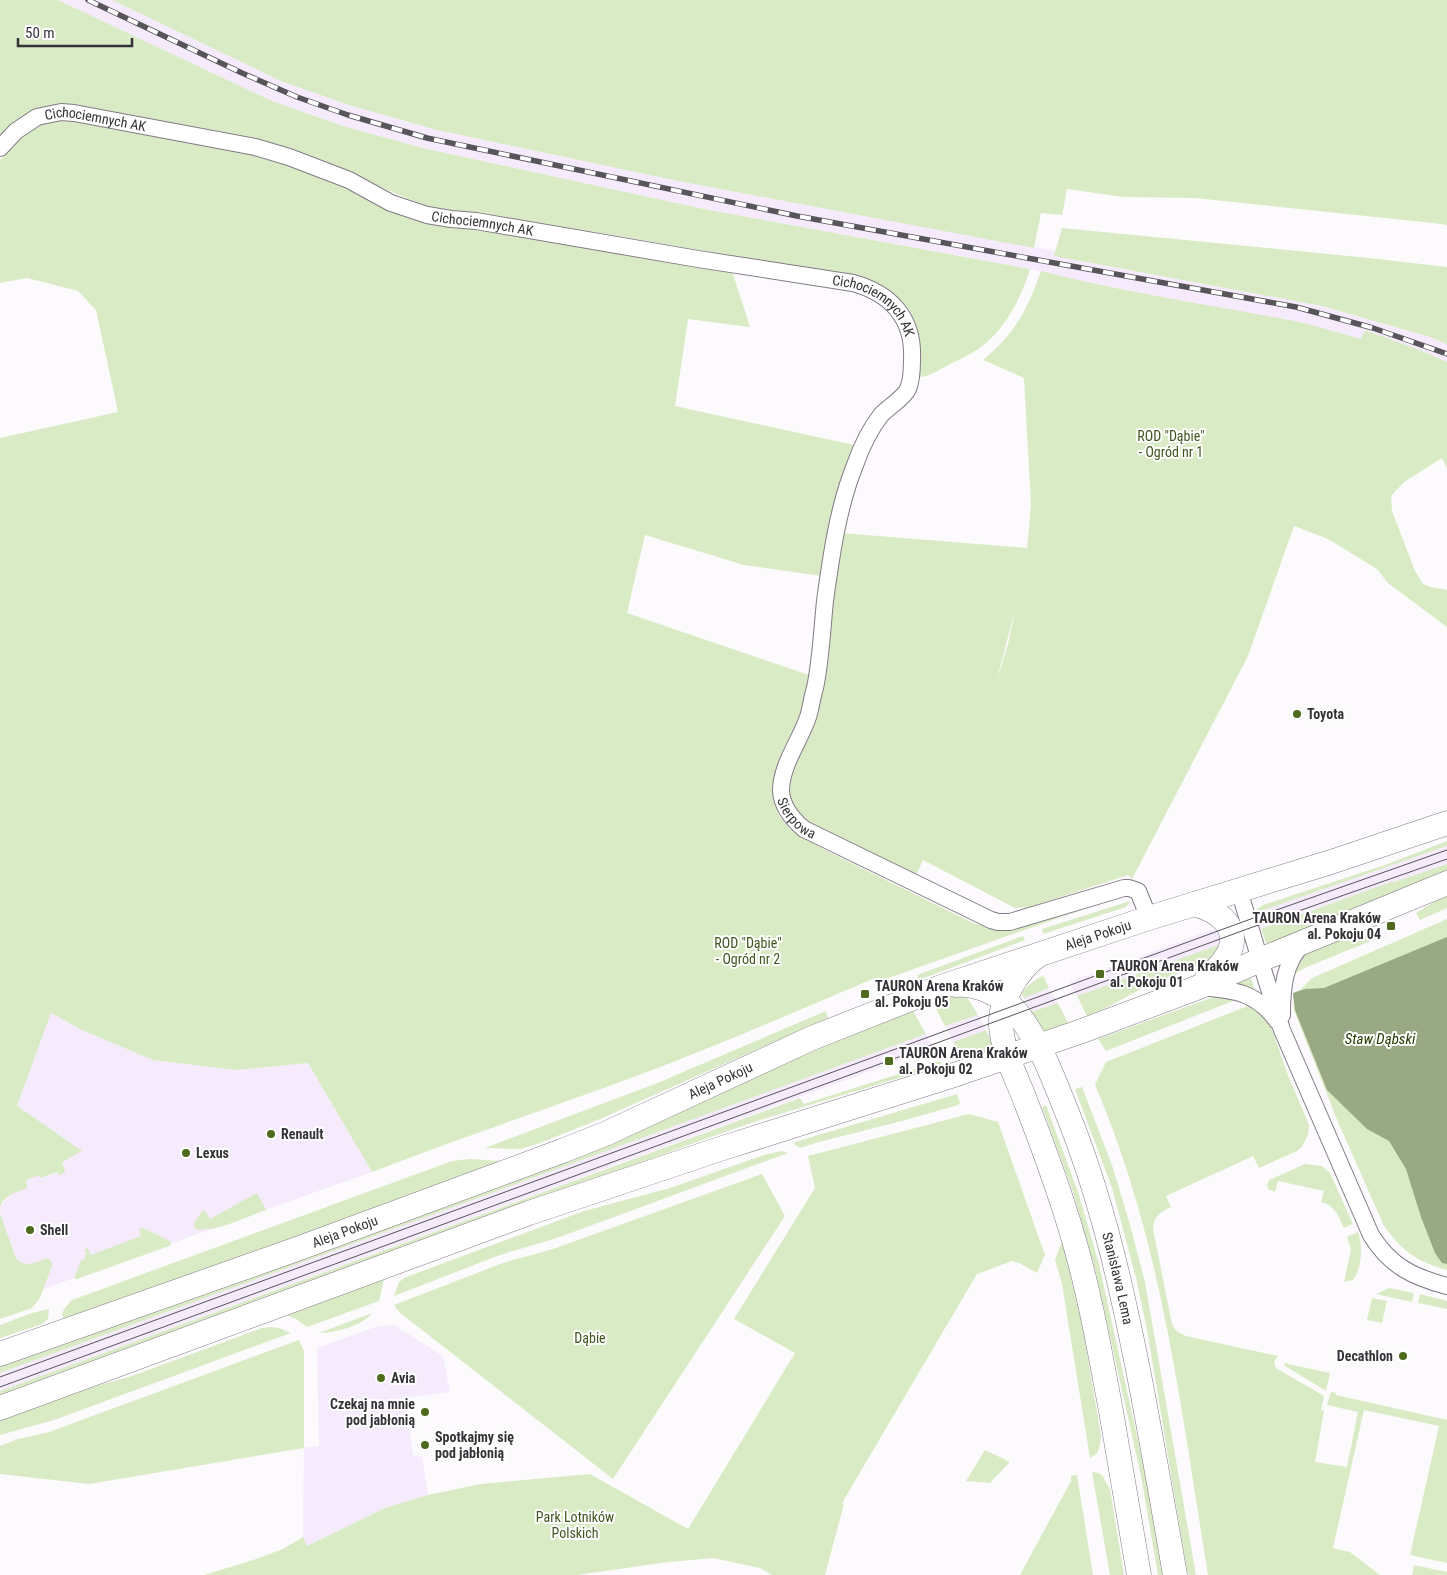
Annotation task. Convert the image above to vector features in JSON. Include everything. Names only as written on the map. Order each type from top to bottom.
[{"type":"main road","name":"Aleja Pokoju","points":[[0,1354],[270,1259],[562,1151],[605,1134],[812,1038],[941,986],[1149,918],[1332,862],[1447,822]]},
{"type":"main road","points":[[0,1408],[538,1209],[1008,1057],[1200,987],[1260,960],[1447,883]]},
{"type":"main road","points":[[1194,904],[1209,908],[1216,913],[1226,922],[1231,935],[1231,945],[1226,958],[1200,987]]},
{"type":"main road","points":[[1038,954],[1015,980],[1005,1002],[1001,1020],[1002,1029],[1008,1057],[1051,1166],[1083,1273],[1105,1379],[1139,1575]]},
{"type":"main road","name":"Stanisława Lema","points":[[941,986],[956,984],[973,985],[991,992],[1005,1002],[1018,1014],[1038,1046],[1056,1084],[1082,1151],[1113,1252],[1159,1479],[1175,1575]]},
{"type":"street","name":"Cichociemnych AK","points":[[0,148],[16,131],[37,117],[61,112],[84,114],[255,146],[349,180],[391,203],[427,215],[476,221],[858,284],[874,290],[887,299],[897,309],[910,331],[912,348],[908,390]]},
{"type":"street","name":"Sierpowa","points":[[908,390],[881,415],[862,450],[849,481],[836,532],[825,600],[815,685],[808,717],[784,772],[782,782],[781,793],[785,807],[790,816],[804,829],[991,920],[1010,922],[1124,888],[1138,891],[1149,918]]},
{"type":"street","points":[[1239,890],[1282,1030],[1365,1223],[1376,1244],[1390,1259],[1411,1274],[1447,1286]]},
{"type":"street","points":[[1282,1030],[1283,994],[1287,971],[1293,956],[1306,941]]},
{"type":"street","points":[[1200,987],[1229,990],[1253,998],[1272,1013],[1282,1030]]},
{"type":"shaded area","points":[[58,0],[112,0],[283,82],[352,106],[437,130],[673,180],[1056,251],[1054,256],[1322,306],[1430,337],[1447,344],[1447,362],[1365,330],[1361,339],[1296,322],[1211,307],[1030,269],[704,209],[427,149],[343,126],[272,101]]},
{"type":"shaded area","points":[[1447,846],[1447,864],[1393,881],[1260,929],[1255,913]]},
{"type":"shaded area","points":[[1222,926],[1226,942],[1077,996],[1070,982]]},
{"type":"shaded area","points":[[1049,988],[1058,1003],[1031,1012],[1024,998]]},
{"type":"shaded area","points":[[51,1013],[82,1030],[153,1060],[235,1070],[308,1063],[372,1172],[43,1289],[52,1266],[25,1264],[18,1261],[1,1219],[0,1208],[6,1198],[26,1180],[39,1175],[41,1178],[65,1170],[62,1162],[17,1106]]},
{"type":"shaded area","points":[[978,1015],[986,1030],[953,1042],[945,1026]]},
{"type":"shaded area","points":[[926,1034],[933,1048],[0,1391],[0,1373]]},
{"type":"shaded area","points":[[394,1325],[443,1356],[450,1392],[405,1398],[413,1455],[422,1457],[428,1495],[385,1508],[307,1546],[303,1537],[304,1448],[319,1446],[317,1348],[375,1327]]},
{"type":"green space","points":[[0,0],[58,0],[272,101],[343,126],[427,149],[704,209],[1030,269],[1023,289],[1008,318],[995,335],[983,346],[922,377],[919,376],[919,345],[864,279],[613,235],[430,208],[334,167],[84,109],[0,138]]},
{"type":"green space","points":[[112,0],[1447,0],[1447,225],[1195,198],[1123,197],[1067,189],[1062,215],[1041,213],[1034,248],[673,180],[437,130],[352,106],[283,82]]},
{"type":"green space","name":"ROD \"Dąbie\" - Ogród nr 2","points":[[60,119],[86,120],[218,146],[270,159],[340,184],[384,209],[421,222],[480,228],[732,271],[750,327],[688,319],[675,406],[854,445],[830,518],[821,576],[744,565],[645,535],[627,613],[809,675],[804,705],[775,775],[773,795],[778,814],[789,828],[823,849],[975,924],[999,928],[1127,894],[877,982],[875,978],[669,1064],[372,1172],[308,1063],[235,1070],[153,1060],[82,1030],[51,1013],[17,1106],[82,1151],[62,1162],[65,1170],[64,1173],[59,1175],[57,1172],[40,1178],[39,1175],[26,1180],[27,1188],[7,1198],[0,1209],[0,438],[118,412],[96,310],[78,291],[27,278],[0,283],[0,160],[21,136],[38,125]]},
{"type":"green space","points":[[1062,228],[1447,267],[1447,344],[1430,337],[1322,306],[1054,256]]},
{"type":"green space","name":"ROD \"Dąbie\" - Ogród nr 1","points":[[1041,271],[1135,292],[1294,321],[1361,339],[1365,330],[1447,362],[1447,468],[1442,458],[1404,482],[1391,496],[1392,511],[1415,571],[1423,584],[1447,590],[1447,627],[1388,583],[1377,569],[1328,539],[1294,526],[1248,656],[1132,879],[1128,875],[1030,907],[1015,908],[923,860],[916,875],[809,823],[794,808],[788,787],[841,533],[1027,548],[1031,505],[1024,378],[983,360],[1012,331],[1031,297]],"holes":[[[1015,610],[1008,644],[996,683]]]},
{"type":"green space","points":[[1447,841],[1447,846],[1255,913],[1263,905],[1385,865]]},
{"type":"green space","points":[[1447,864],[1447,874],[1267,945],[1261,929],[1393,881]]},
{"type":"green space","points":[[1447,894],[1447,908],[1420,920],[1416,913]]},
{"type":"green space","points":[[1130,901],[1126,907],[1043,934],[1042,929]]},
{"type":"green space","name":"Staw Dąbski","points":[[1447,919],[1447,1270],[1427,1263],[1411,1254],[1397,1242],[1384,1226],[1338,1122],[1300,1026],[1294,1010],[1293,993],[1300,990],[1312,978]]},
{"type":"green space","points":[[1376,929],[1378,938],[1307,967],[1290,976],[1300,956],[1335,941]]},
{"type":"green space","points":[[1023,936],[1025,940],[919,980],[917,975]]},
{"type":"green space","points":[[1226,942],[1213,960],[1145,987],[1087,1016],[1077,996]]},
{"type":"green space","points":[[1250,975],[1254,987],[1253,990],[1230,984]]},
{"type":"green space","points":[[1043,976],[1049,988],[1024,998],[1022,994],[1026,988]]},
{"type":"green space","points":[[948,995],[967,998],[978,1015],[945,1026],[932,1001]]},
{"type":"green space","points":[[1216,996],[1236,998],[1233,1001],[1106,1051],[1098,1039]]},
{"type":"green space","points":[[1058,1003],[1068,1023],[1043,1033],[1031,1012]]},
{"type":"green space","points":[[1250,1005],[1260,1013],[1271,1027],[1288,1075],[1309,1125],[1308,1135],[1301,1148],[1297,1151],[1259,1168],[1253,1156],[1166,1196],[1171,1207],[1158,1215],[1153,1229],[1172,1324],[1176,1331],[1186,1336],[1278,1356],[1274,1362],[1276,1368],[1324,1396],[1321,1410],[1324,1411],[1315,1462],[1347,1467],[1358,1412],[1327,1405],[1331,1392],[1336,1393],[1336,1395],[1447,1420],[1447,1563],[1410,1555],[1439,1426],[1364,1410],[1333,1548],[1350,1552],[1380,1575],[1208,1575],[1178,1388],[1153,1265],[1137,1204],[1118,1144],[1095,1085],[1106,1062]]},
{"type":"green space","points":[[912,1009],[926,1034],[0,1373],[0,1365],[639,1129]]},
{"type":"green space","points":[[826,1011],[828,1018],[600,1119],[520,1149],[485,1148],[655,1084]]},
{"type":"green space","points":[[986,1030],[994,1048],[963,1059],[953,1042]]},
{"type":"green space","points":[[940,1061],[942,1065],[760,1120],[705,1139],[0,1399],[0,1391],[800,1098],[804,1104]]},
{"type":"green space","points":[[1082,1087],[1112,1165],[1145,1282],[1196,1575],[1189,1575],[1187,1571],[1148,1335],[1136,1278],[1112,1188],[1075,1089]]},
{"type":"green space","points":[[957,1094],[960,1103],[958,1105],[800,1148],[794,1144],[795,1142]]},
{"type":"green space","points":[[1046,1105],[1078,1192],[1099,1264],[1150,1495],[1163,1575],[1158,1575],[1141,1476],[1095,1269],[1073,1192],[1042,1107]]},
{"type":"green space","name":"Park Lotników Polskich","points":[[969,1114],[998,1122],[1045,1255],[1037,1273],[1012,1261],[977,1274],[842,1503],[844,1504],[825,1575],[772,1575],[760,1568],[713,1558],[668,1562],[577,1575],[204,1575],[283,1549],[303,1537],[307,1546],[385,1508],[428,1495],[481,1484],[590,1474],[688,1529],[795,1353],[734,1319],[815,1188],[808,1156]]},
{"type":"green space","points":[[782,1151],[788,1153],[557,1238],[500,1255],[394,1296],[399,1282],[406,1277],[584,1211],[670,1188],[767,1154]]},
{"type":"green space","points":[[470,1159],[504,1161],[504,1163],[66,1319],[63,1318],[64,1309],[72,1300],[452,1161]]},
{"type":"green space","points":[[1305,1164],[1322,1166],[1330,1173],[1353,1224],[1344,1228],[1333,1209],[1321,1202],[1324,1191],[1278,1181],[1275,1192],[1268,1189],[1267,1184],[1269,1180]]},
{"type":"green space","name":"Dąbie","points":[[762,1174],[785,1216],[613,1479],[399,1312],[394,1305],[503,1263],[553,1249]]},
{"type":"green space","points":[[257,1193],[266,1210],[220,1227],[210,1229],[194,1228],[195,1222],[202,1211],[205,1211],[210,1219]]},
{"type":"green space","points":[[0,1213],[18,1260],[22,1263],[30,1264],[48,1258],[52,1262],[52,1266],[40,1298],[32,1308],[0,1319]]},
{"type":"green space","points":[[139,1228],[170,1241],[171,1244],[75,1279],[81,1260],[84,1260],[87,1252],[84,1251],[87,1247],[91,1255],[141,1236]]},
{"type":"green space","points":[[1358,1232],[1361,1250],[1360,1263],[1353,1280],[1344,1282],[1351,1250],[1347,1237]]},
{"type":"green space","points":[[1063,1243],[1082,1324],[1101,1436],[1098,1452],[1090,1458],[1062,1284],[1055,1260]]},
{"type":"green space","points":[[385,1275],[379,1301],[307,1327],[296,1319],[283,1314]]},
{"type":"green space","points":[[1389,1288],[1414,1293],[1412,1302],[1376,1294]]},
{"type":"green space","points":[[1420,1294],[1447,1301],[1447,1309],[1418,1303]]},
{"type":"green space","points":[[1372,1298],[1387,1301],[1382,1323],[1367,1320]]},
{"type":"green space","points":[[49,1309],[48,1319],[42,1324],[0,1338],[0,1325]]},
{"type":"green space","points":[[372,1313],[362,1322],[348,1328],[319,1333]]},
{"type":"green space","points":[[272,1327],[291,1333],[54,1420],[0,1435],[0,1419],[55,1397],[129,1377],[262,1328]]},
{"type":"green space","points":[[299,1340],[304,1351],[304,1448],[89,1484],[0,1474],[0,1446],[18,1439],[49,1432]]},
{"type":"green space","points":[[1284,1363],[1330,1373],[1326,1391],[1285,1366]]},
{"type":"green space","points":[[985,1450],[1010,1462],[990,1483],[966,1481]]},
{"type":"green space","points":[[1092,1472],[1102,1475],[1110,1489],[1124,1575],[1110,1575]]},
{"type":"green space","points":[[1077,1475],[1093,1575],[1020,1575],[1071,1481],[1071,1476]]},
{"type":"green space","points":[[1414,1565],[1447,1572],[1447,1575],[1412,1575]]},
{"type":"water","name":"Staw Dąbski","points":[[1447,937],[1447,1264],[1442,1263],[1435,1253],[1406,1169],[1389,1141],[1367,1129],[1327,1090],[1295,1010],[1293,993],[1305,989],[1324,988]]},
{"type":"tram line","points":[[0,1377],[1248,920],[1447,850]]},
{"type":"tram line","points":[[0,1387],[1250,928],[1447,859]]},
{"type":"railway","points":[[88,0],[297,97],[348,115],[427,138],[797,216],[1296,307],[1373,328],[1447,354]]},
{"type":"place","name":"Toyota","points":[[1297,714]]},
{"type":"place","name":"TAURON Arena Kraków al. Pokoju 04","points":[[1391,926]]},
{"type":"place","name":"TAURON Arena Kraków al. Pokoju 01","points":[[1100,974]]},
{"type":"place","name":"TAURON Arena Kraków al. Pokoju 05","points":[[865,994]]},
{"type":"place","name":"TAURON Arena Kraków al. Pokoju 02","points":[[889,1061]]},
{"type":"place","name":"Renault","points":[[271,1134]]},
{"type":"place","name":"Lexus","points":[[186,1153]]},
{"type":"place","name":"Shell","points":[[30,1230]]},
{"type":"place","name":"Decathlon","points":[[1403,1356]]},
{"type":"place","name":"Avia","points":[[381,1378]]},
{"type":"place","name":"Czekaj na mnie pod jabłonią","points":[[425,1412]]},
{"type":"place","name":"Spotkajmy się pod jabłonią","points":[[425,1445]]}]
